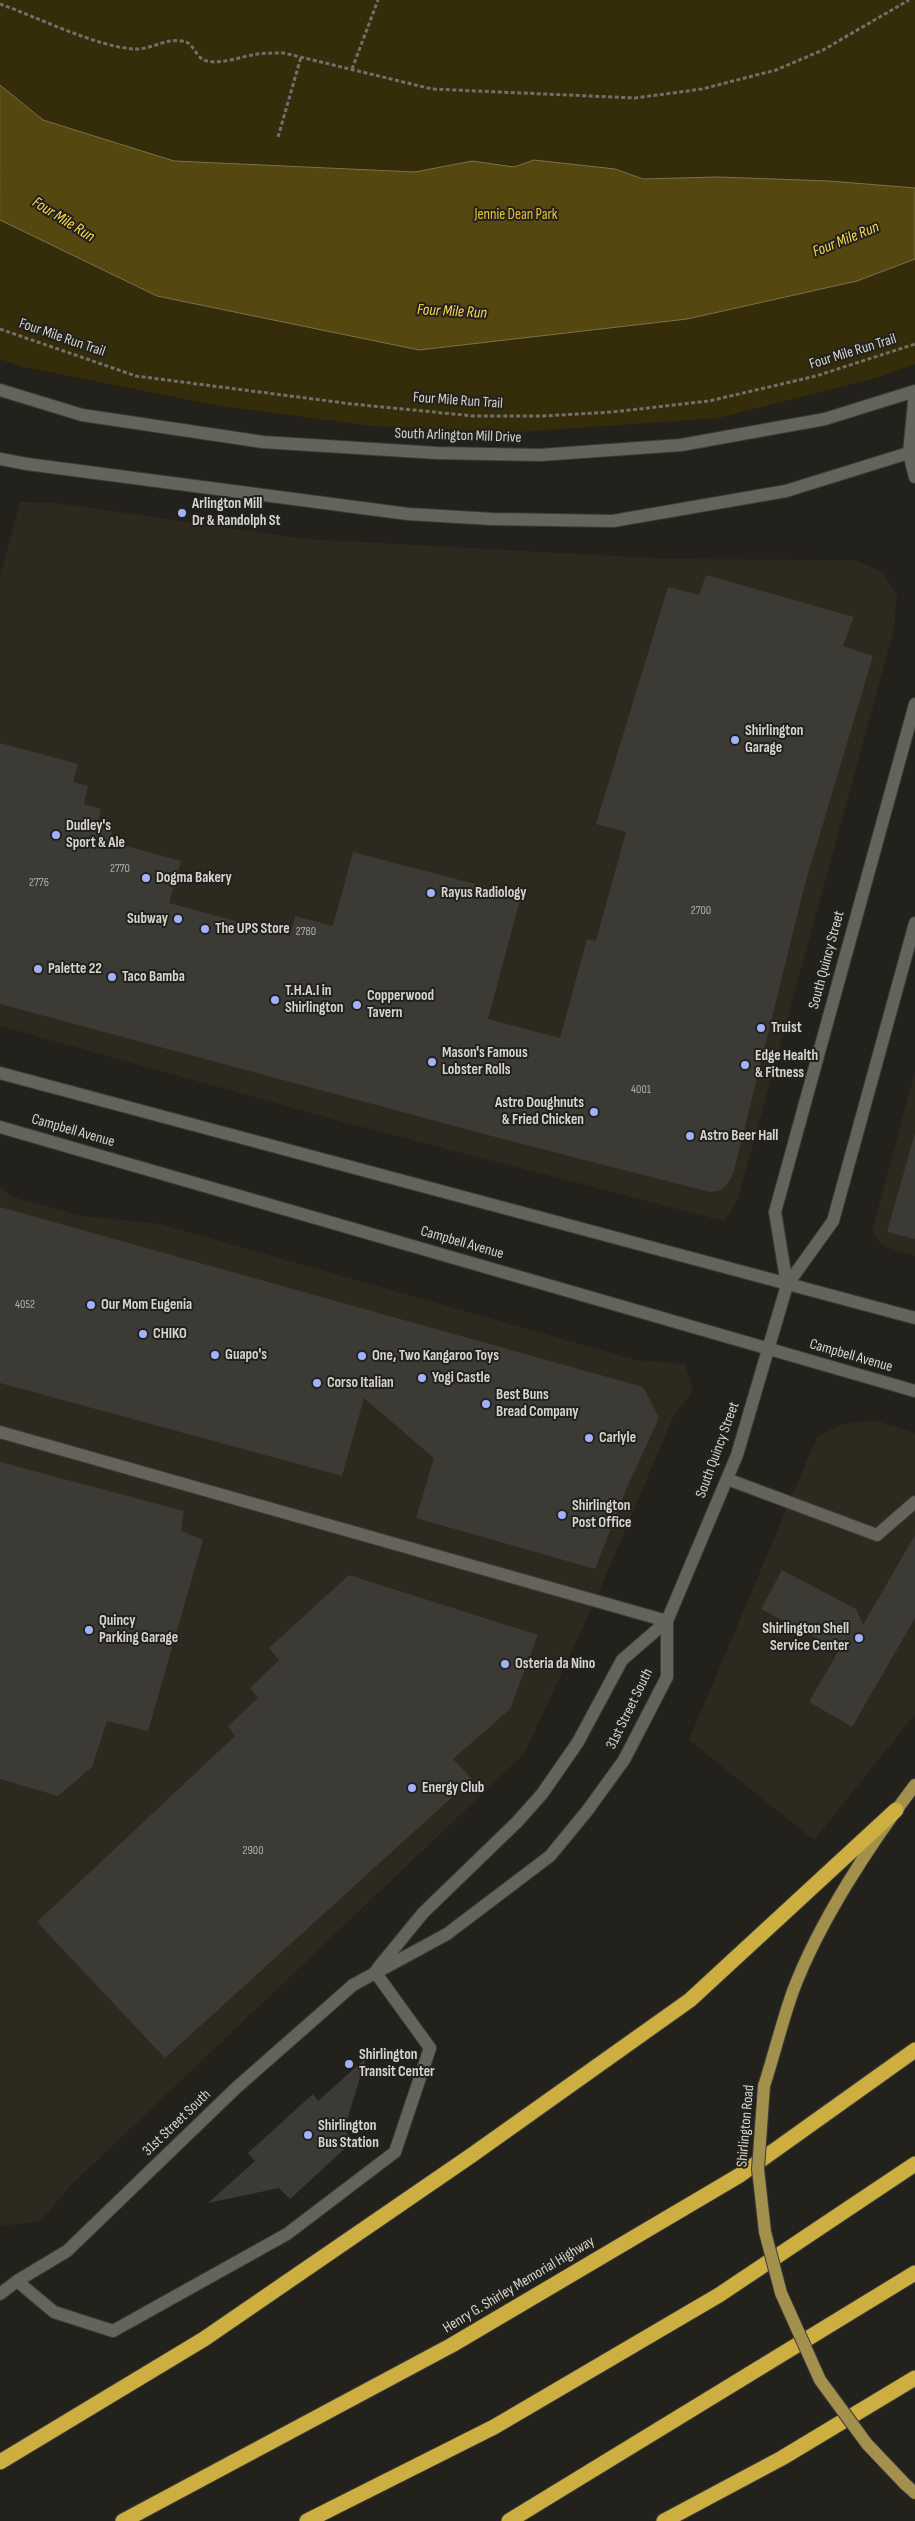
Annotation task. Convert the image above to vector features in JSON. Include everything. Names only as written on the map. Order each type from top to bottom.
[{"type":"highway","points":[[0,2462],[204,2339],[472,2155],[690,2000],[896,1810]]},
{"type":"highway","name":"Henry G. Shirley Memorial Highway","points":[[123,2521],[452,2345],[732,2180],[915,2050]]},
{"type":"highway","points":[[307,2521],[494,2426],[719,2296],[915,2164]]},
{"type":"highway","points":[[509,2521],[915,2273]]},
{"type":"highway","points":[[664,2521],[782,2458],[915,2378]]},
{"type":"main road","name":"Shirlington Road","points":[[912,2489],[867,2444],[820,2380],[781,2294],[765,2232],[758,2168],[764,2086],[793,1991],[824,1923],[896,1810],[915,1785]]},
{"type":"street","name":"South Arlington Mill Drive","points":[[0,390],[82,415],[263,442],[437,453],[540,455],[681,445],[825,419],[915,392]]},
{"type":"street","points":[[915,392],[912,452],[915,477]]},
{"type":"street","points":[[0,459],[408,514],[492,519],[613,522],[786,491],[912,452]]},
{"type":"street","name":"South Quincy Street","points":[[787,1285],[775,1212],[915,704]]},
{"type":"street","name":"South Quincy Street","points":[[667,1621],[737,1455],[787,1285],[833,1221],[915,923]]},
{"type":"street","points":[[0,1072],[915,1318]]},
{"type":"street","name":"Campbell Avenue","points":[[0,1127],[915,1391]]},
{"type":"street","points":[[0,1432],[667,1621]]},
{"type":"street","points":[[727,1479],[877,1535],[915,1502]]},
{"type":"street","name":"31st Street South","points":[[375,1972],[423,1913],[517,1822],[542,1794],[578,1742],[622,1660],[667,1621]]},
{"type":"street","name":"31st Street South","points":[[0,2294],[17,2281],[67,2251],[236,2088],[353,1986],[375,1972],[447,1934],[550,1856],[588,1811],[624,1760],[667,1677],[667,1621]]},
{"type":"street","points":[[17,2281],[54,2312],[113,2331],[287,2234],[395,2152],[430,2048],[375,1972]]},
{"type":"path","points":[[352,69],[378,0]]},
{"type":"path","points":[[0,4],[111,46],[134,49],[148,48],[172,40],[183,40],[189,42],[203,59],[214,62],[259,54],[284,53],[432,89],[635,98],[702,89],[776,70],[823,50],[909,0]]},
{"type":"path","points":[[278,137],[301,57]]},
{"type":"path","name":"Four Mile Run Trail","points":[[0,328],[136,376],[352,404],[474,416],[543,416],[612,412],[709,401],[816,376],[915,344]]},
{"type":"shaded area","points":[[20,502],[56,503],[306,539],[669,559],[855,560],[883,572],[897,596],[893,633],[745,1173],[736,1204],[724,1221],[347,1123],[0,1026],[0,577]]},
{"type":"shaded area","points":[[915,1072],[915,1256],[883,1246],[872,1232]]},
{"type":"shaded area","points":[[0,1186],[12,1197],[82,1216],[160,1224],[636,1360],[685,1364],[693,1391],[674,1415],[595,1601],[524,1754],[71,2185],[41,2221],[2,2226],[0,2221]]},
{"type":"shaded area","points":[[873,1420],[915,1433],[915,1714],[814,1840],[689,1740],[817,1437],[840,1425]]},
{"type":"green space","name":"Jennie Dean Park","points":[[0,0],[915,0],[915,364],[879,377],[718,418],[518,432],[373,426],[214,405],[24,367],[0,359]]},
{"type":"water","name":"Four Mile Run","points":[[0,85],[43,120],[174,161],[415,172],[472,161],[514,167],[534,160],[615,169],[643,179],[718,177],[829,181],[915,188],[915,259],[857,281],[687,319],[419,350],[157,296],[0,220]]},
{"type":"building","points":[[706,575],[854,617],[843,646],[873,656],[805,884],[734,1171],[729,1182],[721,1190],[710,1192],[514,1142],[0,1004],[0,743],[78,764],[73,782],[88,786],[84,804],[101,809],[97,824],[112,829],[111,842],[181,861],[169,903],[290,936],[295,916],[333,926],[353,852],[521,896],[488,1019],[560,1038],[587,939],[596,941],[626,832],[596,824],[668,587],[699,595]]},
{"type":"building","points":[[915,1133],[915,1239],[887,1232]]},
{"type":"building","points":[[0,1207],[643,1387],[659,1418],[627,1487],[595,1569],[416,1518],[434,1458],[364,1398],[342,1476],[0,1383]]},
{"type":"building","name":"Quincy Parking Garage","points":[[0,1462],[184,1511],[181,1531],[203,1540],[148,1731],[107,1721],[92,1767],[58,1796],[0,1779]]},
{"type":"building","name":"Shirlington Shell Service Center","points":[[915,1535],[915,1618],[852,1727],[809,1702],[839,1650],[761,1609],[782,1570],[856,1609],[863,1625]]},
{"type":"building","points":[[349,1575],[538,1635],[510,1709],[453,1759],[472,1779],[165,2058],[37,1922],[235,1736],[228,1726],[258,1698],[250,1688],[279,1660],[269,1648]]},
{"type":"building","name":"Shirlington Bus Station","points":[[366,2058],[344,2130],[354,2140],[290,2199],[279,2188],[208,2203],[255,2161],[248,2153],[313,2094],[318,2101]]},
{"type":"place","name":"Arlington Mill Dr & Randolph St","points":[[182,513]]},
{"type":"place","name":"Shirlington Garage","points":[[735,740]]},
{"type":"place","name":"Dudley's Sport & Ale","points":[[56,835]]},
{"type":"place","name":"Dogma Bakery","points":[[146,878]]},
{"type":"place","name":"Rayus Radiology","points":[[431,893]]},
{"type":"place","name":"Subway","points":[[178,919]]},
{"type":"place","name":"The UPS Store","points":[[205,929]]},
{"type":"place","name":"Palette 22","points":[[38,969]]},
{"type":"place","name":"Taco Bamba","points":[[112,977]]},
{"type":"place","name":"T.H.A.I in Shirlington","points":[[275,1000]]},
{"type":"place","name":"Copperwood Tavern","points":[[357,1005]]},
{"type":"place","name":"Truist","points":[[761,1028]]},
{"type":"place","name":"Mason's Famous Lobster Rolls","points":[[432,1062]]},
{"type":"place","name":"Edge Health & Fitness","points":[[745,1065]]},
{"type":"place","name":"Astro Doughnuts & Fried Chicken","points":[[594,1112]]},
{"type":"place","name":"Astro Beer Hall","points":[[690,1136]]},
{"type":"place","name":"Our Mom Eugenia","points":[[91,1305]]},
{"type":"place","name":"CHIKO","points":[[143,1334]]},
{"type":"place","name":"Guapo's","points":[[215,1355]]},
{"type":"place","name":"One, Two Kangaroo Toys","points":[[362,1356]]},
{"type":"place","name":"Yogi Castle","points":[[422,1378]]},
{"type":"place","name":"Corso Italian","points":[[317,1383]]},
{"type":"place","name":"Best Buns Bread Company","points":[[486,1404]]},
{"type":"place","name":"Carlyle","points":[[589,1438]]},
{"type":"place","name":"Shirlington Post Office","points":[[562,1515]]},
{"type":"place","name":"Quincy Parking Garage","points":[[89,1630]]},
{"type":"place","name":"Shirlington Shell Service Center","points":[[859,1638]]},
{"type":"place","name":"Osteria da Nino","points":[[505,1664]]},
{"type":"place","name":"Energy Club","points":[[412,1788]]},
{"type":"place","name":"Shirlington Transit Center","points":[[349,2064]]},
{"type":"place","name":"Shirlington Bus Station","points":[[308,2135]]}]
